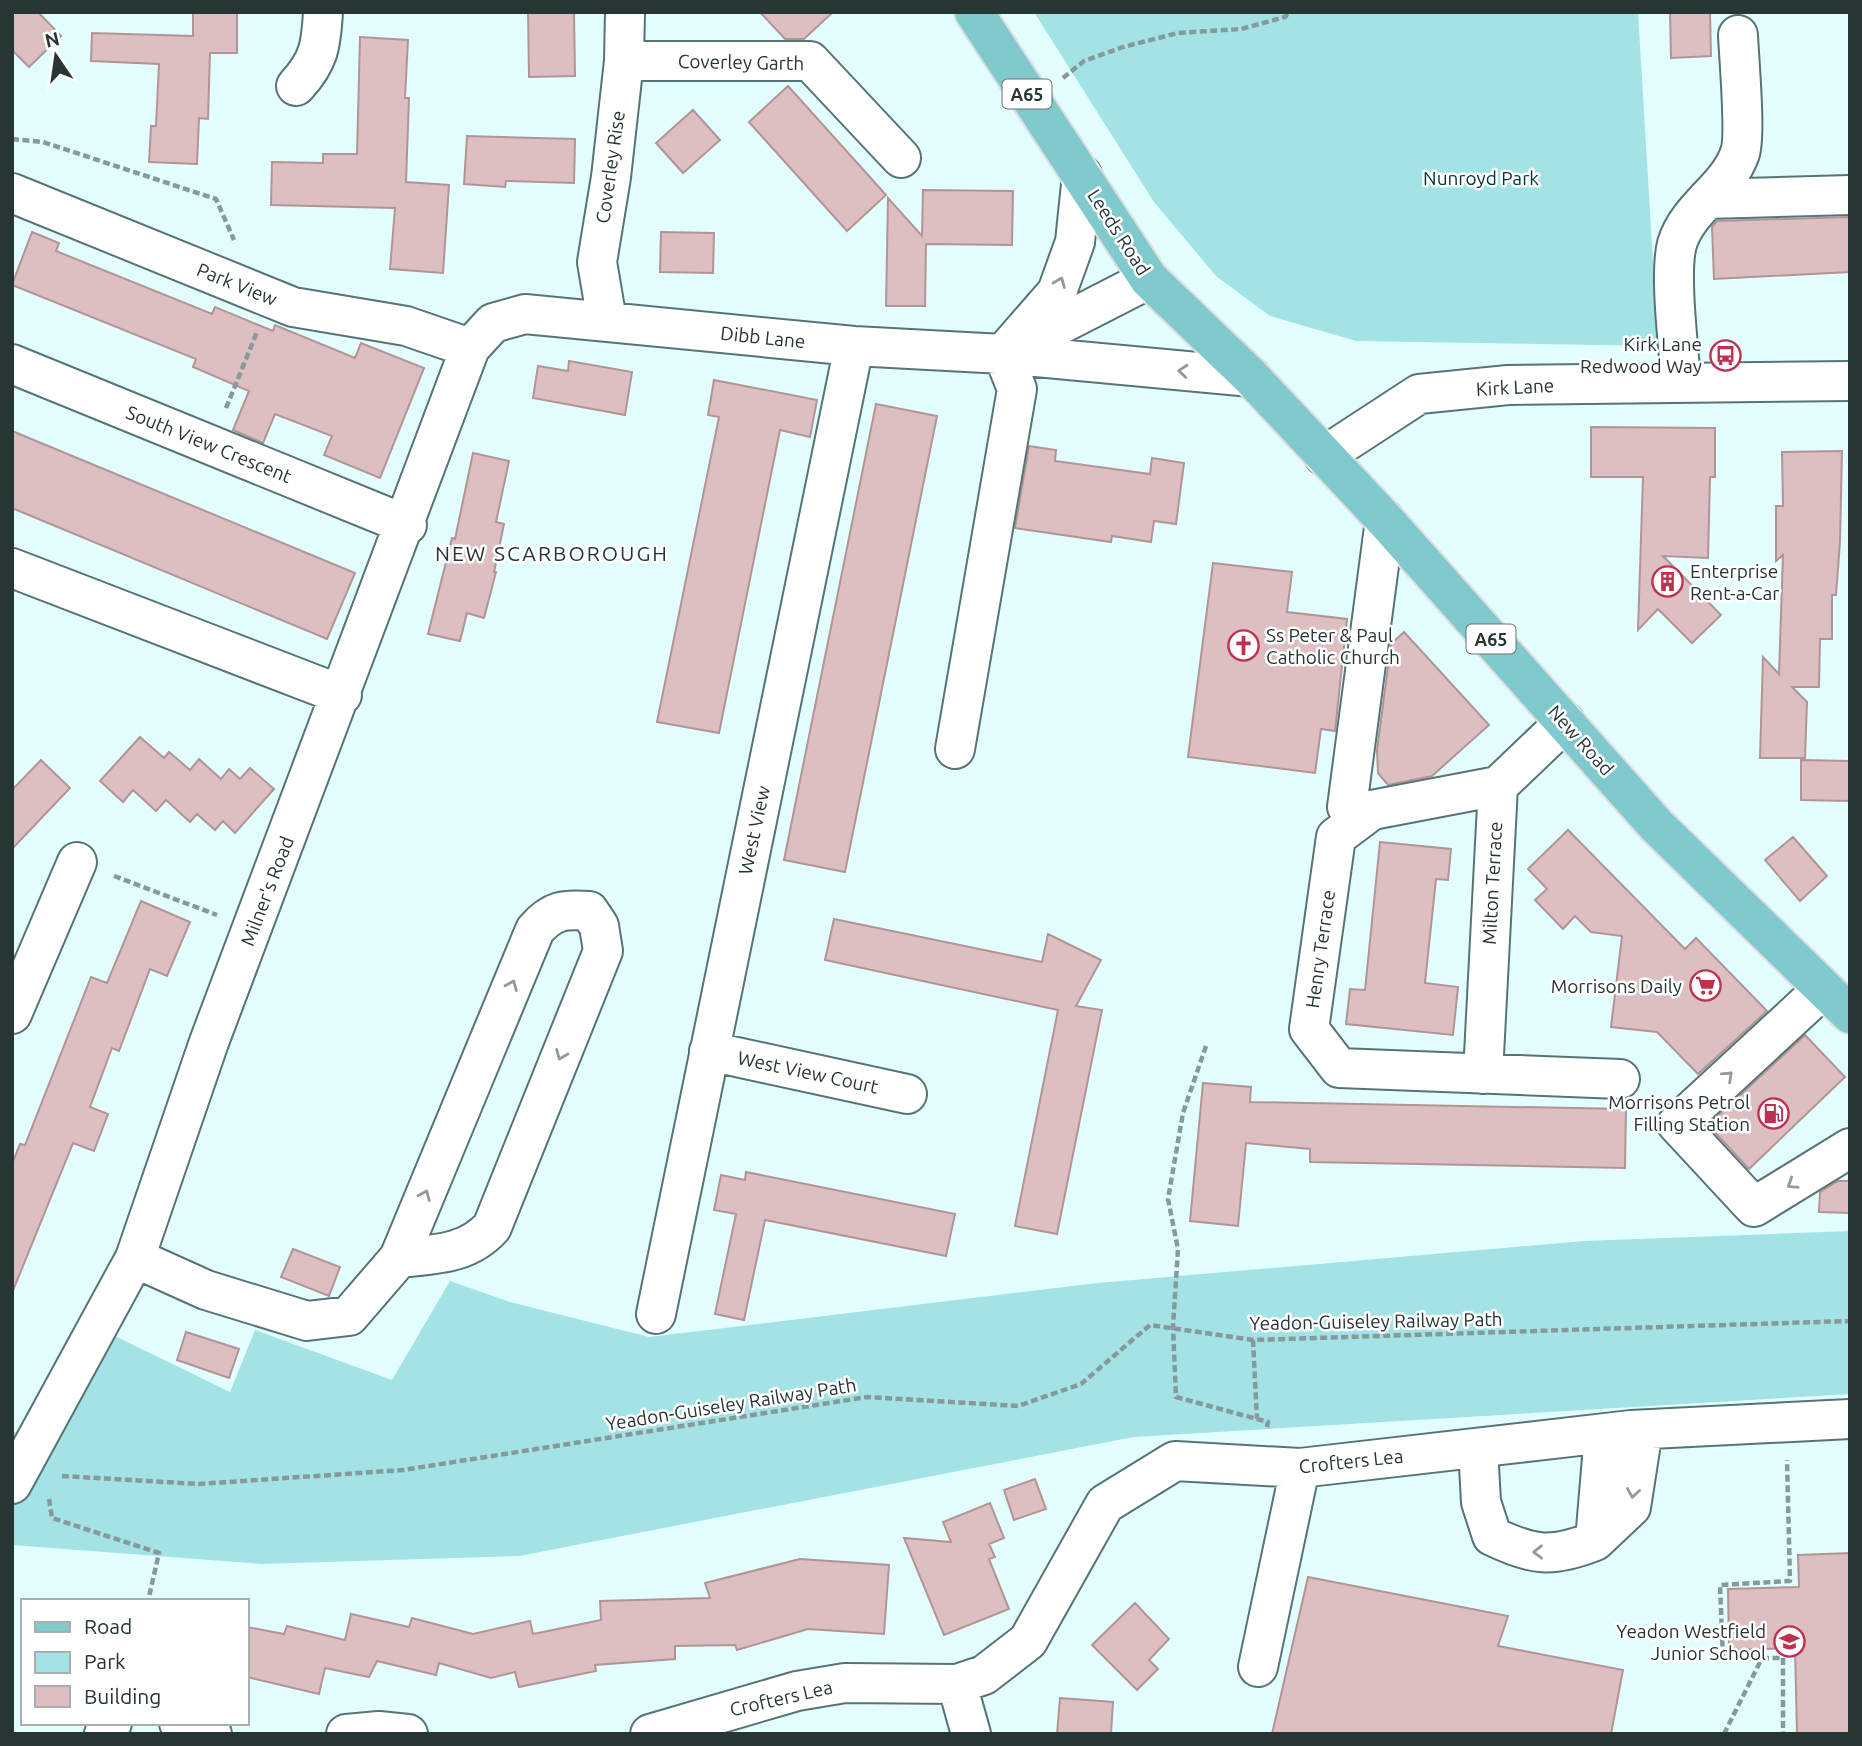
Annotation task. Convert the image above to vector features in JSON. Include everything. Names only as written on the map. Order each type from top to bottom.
[{"type":"main road","name":"Leeds Road","points":[[974,12],[1149,279],[1251,377],[1324,456]]},
{"type":"main road","name":"New Road","points":[[1324,456],[1385,520],[1656,825],[1836,1001]]},
{"type":"street","points":[[296,86],[313,67],[321,43],[323,12]]},
{"type":"street","name":"Coverley Rise","points":[[607,321],[597,262],[611,177],[624,61],[625,12]]},
{"type":"street","points":[[1681,383],[1675,265],[1677,245],[1689,217],[1725,178],[1741,151],[1738,35]]},
{"type":"street","name":"Coverley Garth","points":[[624,61],[810,61],[901,158]]},
{"type":"street","points":[[1003,354],[1057,292],[1075,242],[1082,175]]},
{"type":"street","name":"Park View","points":[[12,193],[293,307],[406,326],[471,348]]},
{"type":"street","points":[[1707,199],[1850,195]]},
{"type":"street","points":[[1003,354],[1149,279]]},
{"type":"street","name":"Dibb Lane","points":[[525,314],[854,346],[1003,354],[1251,377]]},
{"type":"street","name":"Milner's Road","points":[[26,1476],[135,1258],[209,1042],[275,908],[341,695],[407,525],[471,348],[493,323],[525,314]]},
{"type":"street","name":"West View","points":[[656,1314],[854,346]]},
{"type":"street","points":[[955,749],[1017,389],[1003,354]]},
{"type":"street","name":"South View Crescent","points":[[12,364],[407,525]]},
{"type":"street","name":"Kirk Lane","points":[[1324,456],[1419,394],[1508,385],[1850,381]]},
{"type":"street","points":[[1347,807],[1385,520]]},
{"type":"street","points":[[12,568],[341,695]]},
{"type":"street","points":[[1498,786],[1565,722]]},
{"type":"street","name":"Henry Terrace","points":[[1498,786],[1372,810],[1336,837],[1309,1029],[1339,1068],[1620,1079]]},
{"type":"street","name":"Milton Terrace","points":[[1483,1074],[1498,786]]},
{"type":"street","points":[[12,1014],[77,862]]},
{"type":"street","points":[[135,1258],[206,1290],[307,1321],[349,1316],[399,1258],[535,930],[547,916],[569,909],[589,911],[599,926],[603,951],[492,1227],[480,1241],[464,1250],[399,1258]]},
{"type":"street","points":[[1836,1001],[1677,1124],[1754,1207],[1850,1148]]},
{"type":"street","name":"West View Court","points":[[709,1051],[907,1094]]},
{"type":"street","name":"Crofters Lea","points":[[650,1734],[797,1691],[845,1684],[957,1684],[984,1675],[1028,1641],[1105,1504],[1175,1461],[1300,1468],[1643,1430],[1850,1419]]},
{"type":"street","points":[[1478,1448],[1481,1502],[1492,1536],[1524,1552],[1569,1551],[1595,1541],[1631,1507],[1643,1430]]},
{"type":"street","points":[[1595,1541],[1604,1434]]},
{"type":"street","points":[[1258,1667],[1300,1468]]},
{"type":"street","points":[[957,1684],[971,1734]]},
{"type":"street","points":[[185,1725],[212,1734]]},
{"type":"street","points":[[346,1734],[379,1731],[408,1734]]},
{"type":"path","points":[[1033,103],[1084,61],[1178,33],[1241,29],[1285,17],[1289,12]]},
{"type":"path","points":[[12,139],[43,142],[216,199],[264,295],[211,445]]},
{"type":"path","points":[[77,862],[225,918]]},
{"type":"path","points":[[1206,1046],[1183,1112],[1168,1199],[1178,1249],[1172,1327],[1176,1397],[1268,1422],[1266,1435],[1249,1465]]},
{"type":"path","name":"Yeadon-Guiseley Railway Path","points":[[26,1476],[199,1484],[403,1470],[867,1396],[1018,1406],[1080,1384],[1150,1325],[1253,1340],[1850,1321]]},
{"type":"path","points":[[1253,1340],[1257,1419]]},
{"type":"path","points":[[1783,1734],[1783,1658],[1723,1659],[1720,1585],[1790,1581],[1786,1422]]},
{"type":"path","points":[[26,1476],[52,1518],[159,1553],[148,1599]]},
{"type":"path","points":[[1724,1734],[1762,1658]]},
{"type":"green space","name":"Nunroyd Park","points":[[1034,12],[1638,12],[1658,346],[1356,341],[1270,316],[1216,276],[1154,202]]},
{"type":"green space","points":[[1850,1231],[1850,1394],[1134,1437],[519,1556],[261,1564],[12,1545],[12,1432],[56,1436],[115,1336],[230,1392],[255,1330],[392,1380],[450,1281],[510,1302],[649,1337],[1098,1283],[1584,1241]]},
{"type":"building","points":[[12,12],[38,12],[61,36],[29,67],[12,50]]},
{"type":"building","points":[[193,12],[237,12],[237,53],[210,53],[208,119],[199,118],[197,164],[149,162],[151,126],[156,126],[159,64],[91,61],[92,33],[193,36]]},
{"type":"building","points":[[528,12],[574,12],[575,76],[529,77]]},
{"type":"building","points":[[760,12],[833,12],[804,39],[785,39]]},
{"type":"building","points":[[1670,12],[1710,12],[1711,56],[1671,58]]},
{"type":"building","points":[[360,37],[408,40],[405,98],[409,98],[406,182],[449,185],[443,273],[390,269],[395,208],[271,205],[272,162],[323,163],[323,154],[357,154]]},
{"type":"building","points":[[788,86],[886,195],[847,231],[749,122]]},
{"type":"building","points":[[693,110],[720,140],[683,173],[656,143]]},
{"type":"building","points":[[467,136],[575,139],[574,183],[506,181],[505,187],[464,184]]},
{"type":"building","points":[[923,190],[1013,191],[1012,245],[926,244],[925,306],[886,306],[888,198],[922,236]]},
{"type":"building","points":[[1850,217],[1850,272],[1714,279],[1712,227],[1717,221]]},
{"type":"building","points":[[32,232],[59,243],[56,251],[212,314],[215,307],[273,331],[275,325],[355,358],[361,343],[424,368],[380,478],[324,455],[332,436],[275,414],[263,443],[233,430],[249,391],[193,367],[196,359],[12,285]]},
{"type":"building","points":[[661,232],[714,233],[713,273],[660,272]]},
{"type":"building","points":[[569,361],[632,372],[625,415],[533,398],[538,366],[568,371]]},
{"type":"building","points":[[714,380],[817,400],[810,437],[780,430],[719,733],[657,722],[719,417],[708,415]]},
{"type":"building","points":[[876,404],[937,416],[845,872],[784,860]]},
{"type":"building","points":[[1591,427],[1715,428],[1715,477],[1710,477],[1708,558],[1663,556],[1721,615],[1692,643],[1658,609],[1638,630],[1643,477],[1591,477]]},
{"type":"building","points":[[12,431],[355,573],[327,639],[12,508]]},
{"type":"building","points":[[1029,446],[1056,450],[1055,461],[1150,474],[1152,458],[1184,463],[1176,524],[1154,521],[1151,542],[1112,536],[1111,542],[1015,528]]},
{"type":"building","points":[[1842,451],[1840,542],[1836,595],[1832,595],[1832,639],[1820,639],[1819,687],[1792,687],[1807,702],[1805,758],[1760,758],[1763,657],[1779,674],[1783,555],[1776,561],[1776,506],[1783,506],[1782,452]]},
{"type":"building","points":[[473,453],[509,461],[496,522],[504,524],[496,572],[484,618],[467,613],[460,641],[428,634],[452,538],[455,539]]},
{"type":"building","name":"Ss Peter & Paul Catholic Church","points":[[1213,563],[1292,572],[1287,612],[1347,619],[1335,731],[1321,729],[1315,773],[1188,757]]},
{"type":"building","points":[[1404,632],[1489,725],[1432,776],[1388,785],[1378,773],[1377,750],[1391,644]]},
{"type":"building","points":[[140,737],[164,758],[169,752],[190,770],[199,759],[221,779],[229,769],[240,779],[250,768],[274,789],[235,833],[223,821],[215,830],[197,814],[190,822],[166,800],[156,811],[133,790],[123,802],[100,781]]},
{"type":"building","points":[[41,760],[70,788],[12,849],[12,790]]},
{"type":"building","points":[[1801,760],[1850,761],[1850,801],[1801,800]]},
{"type":"building","points":[[1568,830],[1685,949],[1696,938],[1767,1011],[1698,1074],[1657,1032],[1611,1027],[1622,936],[1591,932],[1575,916],[1563,929],[1535,900],[1547,889],[1528,869]]},
{"type":"building","points":[[1793,837],[1827,876],[1800,901],[1765,860]]},
{"type":"building","points":[[1380,842],[1451,849],[1448,880],[1436,879],[1425,983],[1458,987],[1453,1035],[1346,1024],[1350,989],[1365,990]]},
{"type":"building","points":[[141,901],[190,922],[167,976],[150,969],[119,1051],[112,1048],[90,1107],[108,1114],[94,1151],[73,1143],[12,1293],[12,1164],[20,1144],[25,1145],[91,977],[107,983]]},
{"type":"building","points":[[834,919],[1042,962],[1048,934],[1101,960],[1076,1006],[1102,1010],[1057,1234],[1015,1226],[1058,1010],[825,960]]},
{"type":"building","points":[[1805,1035],[1845,1077],[1749,1169],[1708,1125]]},
{"type":"building","points":[[1203,1083],[1251,1087],[1250,1102],[1626,1109],[1625,1168],[1310,1162],[1310,1149],[1246,1143],[1238,1226],[1190,1221]]},
{"type":"building","points":[[746,1172],[955,1214],[946,1256],[765,1220],[744,1320],[715,1314],[736,1214],[714,1210],[721,1175],[745,1180]]},
{"type":"building","points":[[1838,1181],[1850,1181],[1850,1213],[1819,1212],[1820,1192]]},
{"type":"building","points":[[293,1249],[340,1267],[329,1296],[281,1277]]},
{"type":"building","points":[[186,1332],[239,1349],[229,1378],[177,1360]]},
{"type":"building","points":[[1035,1479],[1046,1509],[1014,1520],[1004,1490]]},
{"type":"building","points":[[990,1503],[1004,1538],[989,1544],[995,1557],[989,1559],[1009,1609],[944,1635],[904,1538],[951,1542],[943,1522]]},
{"type":"building","name":"Yeadon Westfield Junior School","points":[[1850,1553],[1850,1734],[1797,1734],[1795,1648],[1729,1650],[1728,1589],[1799,1587],[1798,1555]]},
{"type":"building","points":[[800,1559],[889,1565],[884,1634],[808,1629],[737,1650],[735,1645],[675,1646],[675,1659],[595,1665],[596,1671],[519,1687],[515,1672],[491,1678],[439,1663],[436,1675],[377,1661],[369,1677],[325,1668],[319,1694],[248,1677],[248,1627],[284,1634],[287,1626],[345,1640],[351,1614],[409,1627],[412,1618],[473,1634],[530,1621],[533,1634],[601,1620],[600,1601],[710,1598],[705,1583]]},
{"type":"building","points":[[1308,1577],[1508,1616],[1498,1646],[1623,1670],[1611,1734],[1272,1734]]},
{"type":"building","points":[[1135,1603],[1169,1639],[1149,1660],[1158,1669],[1137,1690],[1092,1645]]},
{"type":"building","points":[[1060,1698],[1113,1702],[1111,1734],[1057,1734]]},
{"type":"place","name":"Kirk Lane Redwood Way","points":[[1725,355]]},
{"type":"place","name":"Enterprise Rent-a-Car","points":[[1667,582]]},
{"type":"place","name":"Ss Peter & Paul Catholic Church","points":[[1243,646]]},
{"type":"place","name":"Morrisons Daily","points":[[1705,986]]},
{"type":"place","name":"Morrisons Petrol Filling Station","points":[[1773,1113]]},
{"type":"place","name":"Yeadon Westfield Junior School","points":[[1789,1642]]},
{"type":"district","name":"NEW SCARBOROUGH","points":[[552,553]]}]
